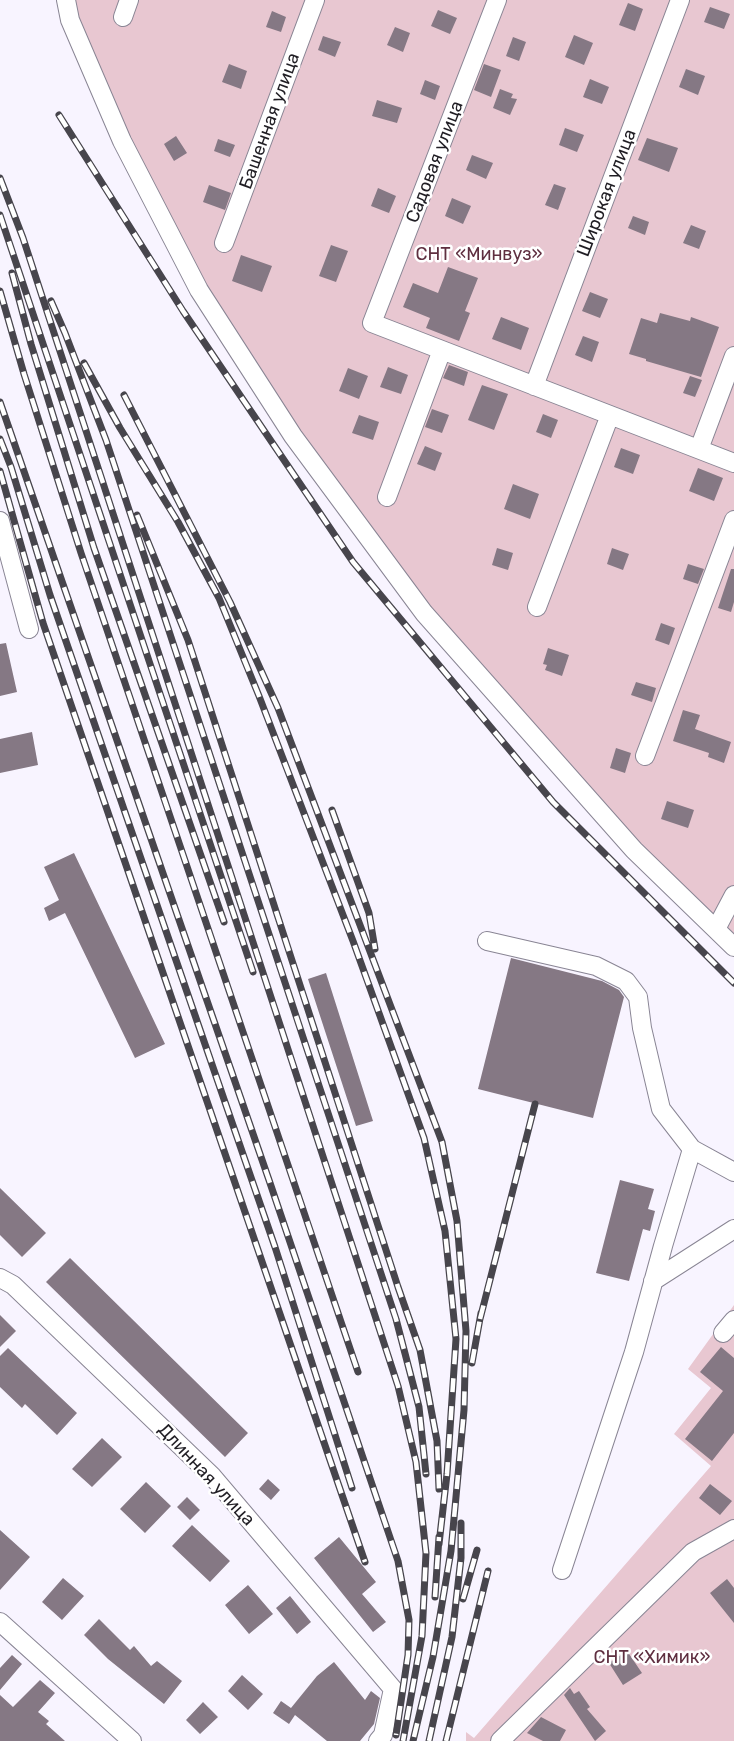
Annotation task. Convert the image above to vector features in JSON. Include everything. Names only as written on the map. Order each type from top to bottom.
[{"type":"street","points":[[66,0],[70,20],[122,141],[199,290],[293,436],[424,613],[634,850],[734,947]]},
{"type":"street","name":"Башенная улица","points":[[224,243],[315,0]]},
{"type":"street","name":"Садовая улица","points":[[442,350],[372,323],[497,0]]},
{"type":"street","name":"Широкая улица","points":[[534,386],[680,0]]},
{"type":"street","points":[[387,497],[442,350],[734,463]]},
{"type":"street","points":[[699,449],[734,356]]},
{"type":"street","points":[[537,607],[610,415]]},
{"type":"street","points":[[645,756],[734,520]]},
{"type":"street","points":[[0,521],[29,629]]},
{"type":"street","points":[[716,930],[734,895]]},
{"type":"street","points":[[487,941],[596,966],[626,981],[638,997],[642,1028],[661,1109],[693,1149],[734,1172]]},
{"type":"street","points":[[562,1570],[634,1352],[693,1149]]},
{"type":"street","points":[[653,1281],[734,1230]]},
{"type":"street","name":"Длинная улица","points":[[0,1278],[13,1285],[212,1476],[393,1689],[383,1735],[378,1741]]},
{"type":"street","points":[[500,1741],[693,1552],[734,1529]]},
{"type":"street","points":[[0,1622],[132,1741]]},
{"type":"green space","name":"СНТ «Минвуз»","points":[[66,0],[734,0],[734,947],[424,613],[199,290]]},
{"type":"green space","name":"СНТ «Химик»","points":[[734,1305],[734,1741],[466,1741],[466,1732],[474,1738],[711,1466],[674,1434],[711,1388],[688,1369]]},
{"type":"building","points":[[628,3],[643,9],[635,31],[619,25]]},
{"type":"building","points":[[710,7],[730,14],[724,29],[704,22]]},
{"type":"building","points":[[438,10],[457,18],[450,34],[431,26]]},
{"type":"building","points":[[272,11],[286,17],[281,32],[266,27]]},
{"type":"building","points":[[395,27],[410,33],[403,52],[387,45]]},
{"type":"building","points":[[574,35],[593,43],[584,65],[565,57]]},
{"type":"building","points":[[323,36],[341,42],[335,57],[318,50]]},
{"type":"building","points":[[513,37],[526,42],[519,61],[506,56]]},
{"type":"building","points":[[229,64],[247,71],[241,89],[222,82]]},
{"type":"building","points":[[484,64],[501,70],[491,97],[474,90]]},
{"type":"building","points":[[686,69],[705,76],[698,95],[679,87]]},
{"type":"building","points":[[590,79],[609,87],[602,104],[583,97]]},
{"type":"building","points":[[425,80],[440,86],[435,100],[420,94]]},
{"type":"building","points":[[500,89],[513,94],[511,98],[517,99],[510,115],[493,108]]},
{"type":"building","points":[[377,100],[402,108],[397,123],[372,116]]},
{"type":"building","points":[[565,128],[584,135],[577,152],[559,145]]},
{"type":"building","points":[[176,136],[187,153],[174,161],[164,144]]},
{"type":"building","points":[[647,138],[678,148],[669,172],[638,160]]},
{"type":"building","points":[[218,139],[235,145],[230,157],[214,151]]},
{"type":"building","points":[[472,155],[493,163],[486,179],[466,170]]},
{"type":"building","points":[[554,184],[566,188],[558,210],[545,205]]},
{"type":"building","points":[[209,185],[231,193],[225,210],[203,202]]},
{"type":"building","points":[[378,188],[396,196],[389,213],[371,206]]},
{"type":"building","points":[[452,198],[471,206],[463,224],[445,216]]},
{"type":"building","points":[[633,216],[649,222],[645,235],[628,228]]},
{"type":"building","points":[[691,225],[706,231],[699,249],[683,243]]},
{"type":"building","points":[[331,245],[348,251],[336,282],[319,276]]},
{"type":"building","points":[[241,255],[272,266],[262,292],[232,281]]},
{"type":"building","points":[[448,267],[478,278],[465,311],[470,313],[459,341],[426,328],[430,318],[403,307],[413,283],[438,293]]},
{"type":"building","points":[[590,292],[608,299],[600,318],[582,311]]},
{"type":"building","points":[[660,313],[690,321],[691,317],[719,327],[701,377],[629,354],[641,318],[657,323]]},
{"type":"building","points":[[501,317],[529,328],[521,350],[492,339]]},
{"type":"building","points":[[583,336],[599,342],[592,362],[575,355]]},
{"type":"building","points":[[449,365],[468,372],[464,386],[443,378]]},
{"type":"building","points":[[388,367],[408,375],[401,394],[380,387]]},
{"type":"building","points":[[348,368],[368,376],[359,399],[339,391]]},
{"type":"building","points":[[690,376],[702,380],[695,397],[683,393]]},
{"type":"building","points":[[482,385],[508,394],[494,430],[468,420]]},
{"type":"building","points":[[432,409],[449,415],[442,433],[425,427]]},
{"type":"building","points":[[543,414],[558,420],[551,438],[536,432]]},
{"type":"building","points":[[359,415],[379,422],[373,440],[352,433]]},
{"type":"building","points":[[425,446],[442,453],[435,471],[417,464]]},
{"type":"building","points":[[621,448],[640,455],[633,474],[614,467]]},
{"type":"building","points":[[698,468],[723,478],[714,501],[689,491]]},
{"type":"building","points":[[513,484],[539,494],[530,519],[504,509]]},
{"type":"building","points":[[497,548],[513,553],[508,570],[492,565]]},
{"type":"building","points":[[612,548],[629,554],[623,570],[607,564]]},
{"type":"building","points":[[688,564],[704,569],[698,584],[683,579]]},
{"type":"building","points":[[731,569],[734,569],[734,602],[731,612],[718,608]]},
{"type":"building","points":[[661,623],[675,628],[669,645],[655,640]]},
{"type":"building","points":[[6,643],[17,692],[0,696],[0,644]]},
{"type":"building","points":[[548,648],[569,655],[562,676],[545,670],[547,665],[543,664]]},
{"type":"building","points":[[636,682],[656,688],[652,702],[631,695]]},
{"type":"building","points":[[683,710],[700,715],[695,729],[731,742],[724,763],[708,757],[709,753],[673,741]]},
{"type":"building","points":[[32,732],[38,765],[0,773],[0,739]]},
{"type":"building","points":[[616,748],[631,753],[625,773],[610,768]]},
{"type":"building","points":[[667,801],[694,810],[688,828],[661,819]]},
{"type":"building","points":[[74,853],[165,1044],[135,1058],[65,913],[49,921],[44,908],[59,900],[44,867]]},
{"type":"building","points":[[511,958],[602,981],[619,990],[624,997],[593,1118],[478,1089]]},
{"type":"building","points":[[326,973],[373,1121],[356,1126],[308,979]]},
{"type":"building","points":[[620,1180],[654,1189],[648,1209],[655,1211],[650,1231],[643,1229],[629,1281],[596,1273]]},
{"type":"building","points":[[0,1188],[46,1233],[22,1257],[0,1235]]},
{"type":"building","points":[[70,1258],[248,1433],[225,1457],[46,1282]]},
{"type":"building","points":[[0,1315],[16,1331],[0,1347]]},
{"type":"building","points":[[721,1347],[734,1358],[734,1433],[712,1461],[685,1439],[723,1391],[700,1372]]},
{"type":"building","points":[[8,1348],[77,1413],[57,1435],[25,1404],[22,1408],[0,1387],[0,1356]]},
{"type":"building","points":[[102,1438],[122,1457],[92,1487],[72,1469]]},
{"type":"building","points":[[268,1479],[280,1490],[271,1500],[259,1489]]},
{"type":"building","points":[[146,1482],[171,1506],[145,1533],[120,1509]]},
{"type":"building","points":[[710,1484],[732,1501],[720,1515],[699,1498]]},
{"type":"building","points":[[187,1497],[200,1510],[190,1520],[177,1507]]},
{"type":"building","points":[[192,1525],[230,1561],[210,1582],[172,1546]]},
{"type":"building","points":[[0,1530],[30,1557],[0,1590]]},
{"type":"building","points":[[339,1537],[376,1582],[362,1594],[386,1622],[373,1632],[314,1558]]},
{"type":"building","points":[[63,1578],[84,1596],[62,1620],[42,1602]]},
{"type":"building","points":[[727,1579],[734,1588],[734,1623],[710,1593]]},
{"type":"building","points":[[248,1585],[273,1614],[249,1634],[225,1605]]},
{"type":"building","points":[[290,1596],[311,1622],[297,1634],[276,1608]]},
{"type":"building","points":[[99,1619],[130,1650],[134,1646],[151,1666],[157,1661],[182,1681],[164,1704],[108,1659],[84,1635]]},
{"type":"building","points":[[627,1651],[642,1673],[623,1685],[609,1663]]},
{"type":"building","points":[[12,1655],[22,1664],[0,1690],[0,1668]]},
{"type":"building","points":[[334,1662],[365,1700],[371,1691],[380,1698],[374,1724],[360,1741],[327,1741],[295,1715],[289,1724],[273,1713],[281,1701],[291,1708],[317,1676]]},
{"type":"building","points":[[242,1675],[263,1694],[248,1710],[228,1691]]},
{"type":"building","points":[[40,1680],[55,1693],[38,1712],[49,1721],[46,1724],[65,1741],[0,1741],[0,1695],[13,1707]]},
{"type":"building","points":[[570,1688],[574,1694],[579,1691],[590,1707],[587,1709],[606,1731],[595,1741],[564,1695]]},
{"type":"building","points":[[203,1702],[218,1717],[200,1734],[186,1720]]},
{"type":"building","points":[[541,1717],[566,1730],[560,1741],[543,1741],[527,1733]]},
{"type":"railway","points":[[59,115],[183,311],[353,562],[553,802],[734,983]]},
{"type":"railway","points":[[0,178],[23,238],[398,1386],[416,1462],[426,1553],[422,1636],[403,1741]]},
{"type":"railway","points":[[0,215],[253,972]]},
{"type":"railway","points":[[12,273],[31,344],[94,548],[224,922]]},
{"type":"railway","points":[[0,291],[81,553],[358,1372]]},
{"type":"railway","points":[[51,301],[106,440],[396,1319],[419,1407],[426,1474]]},
{"type":"railway","points":[[84,363],[120,428],[178,522],[219,598],[353,941],[424,1138],[445,1231],[456,1339],[447,1474],[439,1544]]},
{"type":"railway","points":[[124,395],[230,602],[278,708],[442,1142],[457,1221],[466,1331],[464,1410],[451,1551],[433,1657],[413,1741]]},
{"type":"railway","points":[[0,402],[398,1561],[409,1620],[408,1655],[396,1735]]},
{"type":"railway","points":[[0,439],[11,467],[50,595],[275,1247],[352,1488]]},
{"type":"railway","points":[[0,471],[43,623],[365,1562]]},
{"type":"railway","points":[[137,515],[188,640],[420,1350],[437,1441],[439,1489]]},
{"type":"railway","points":[[332,810],[369,913],[375,949]]},
{"type":"railway","points":[[480,1319],[535,1104]]},
{"type":"railway","points":[[472,1363],[481,1313]]},
{"type":"railway","points":[[429,1741],[452,1637],[461,1558],[461,1523]]},
{"type":"railway","points":[[435,1597],[439,1537]]},
{"type":"railway","points":[[463,1599],[477,1550]]},
{"type":"railway","points":[[446,1741],[488,1571]]}]
